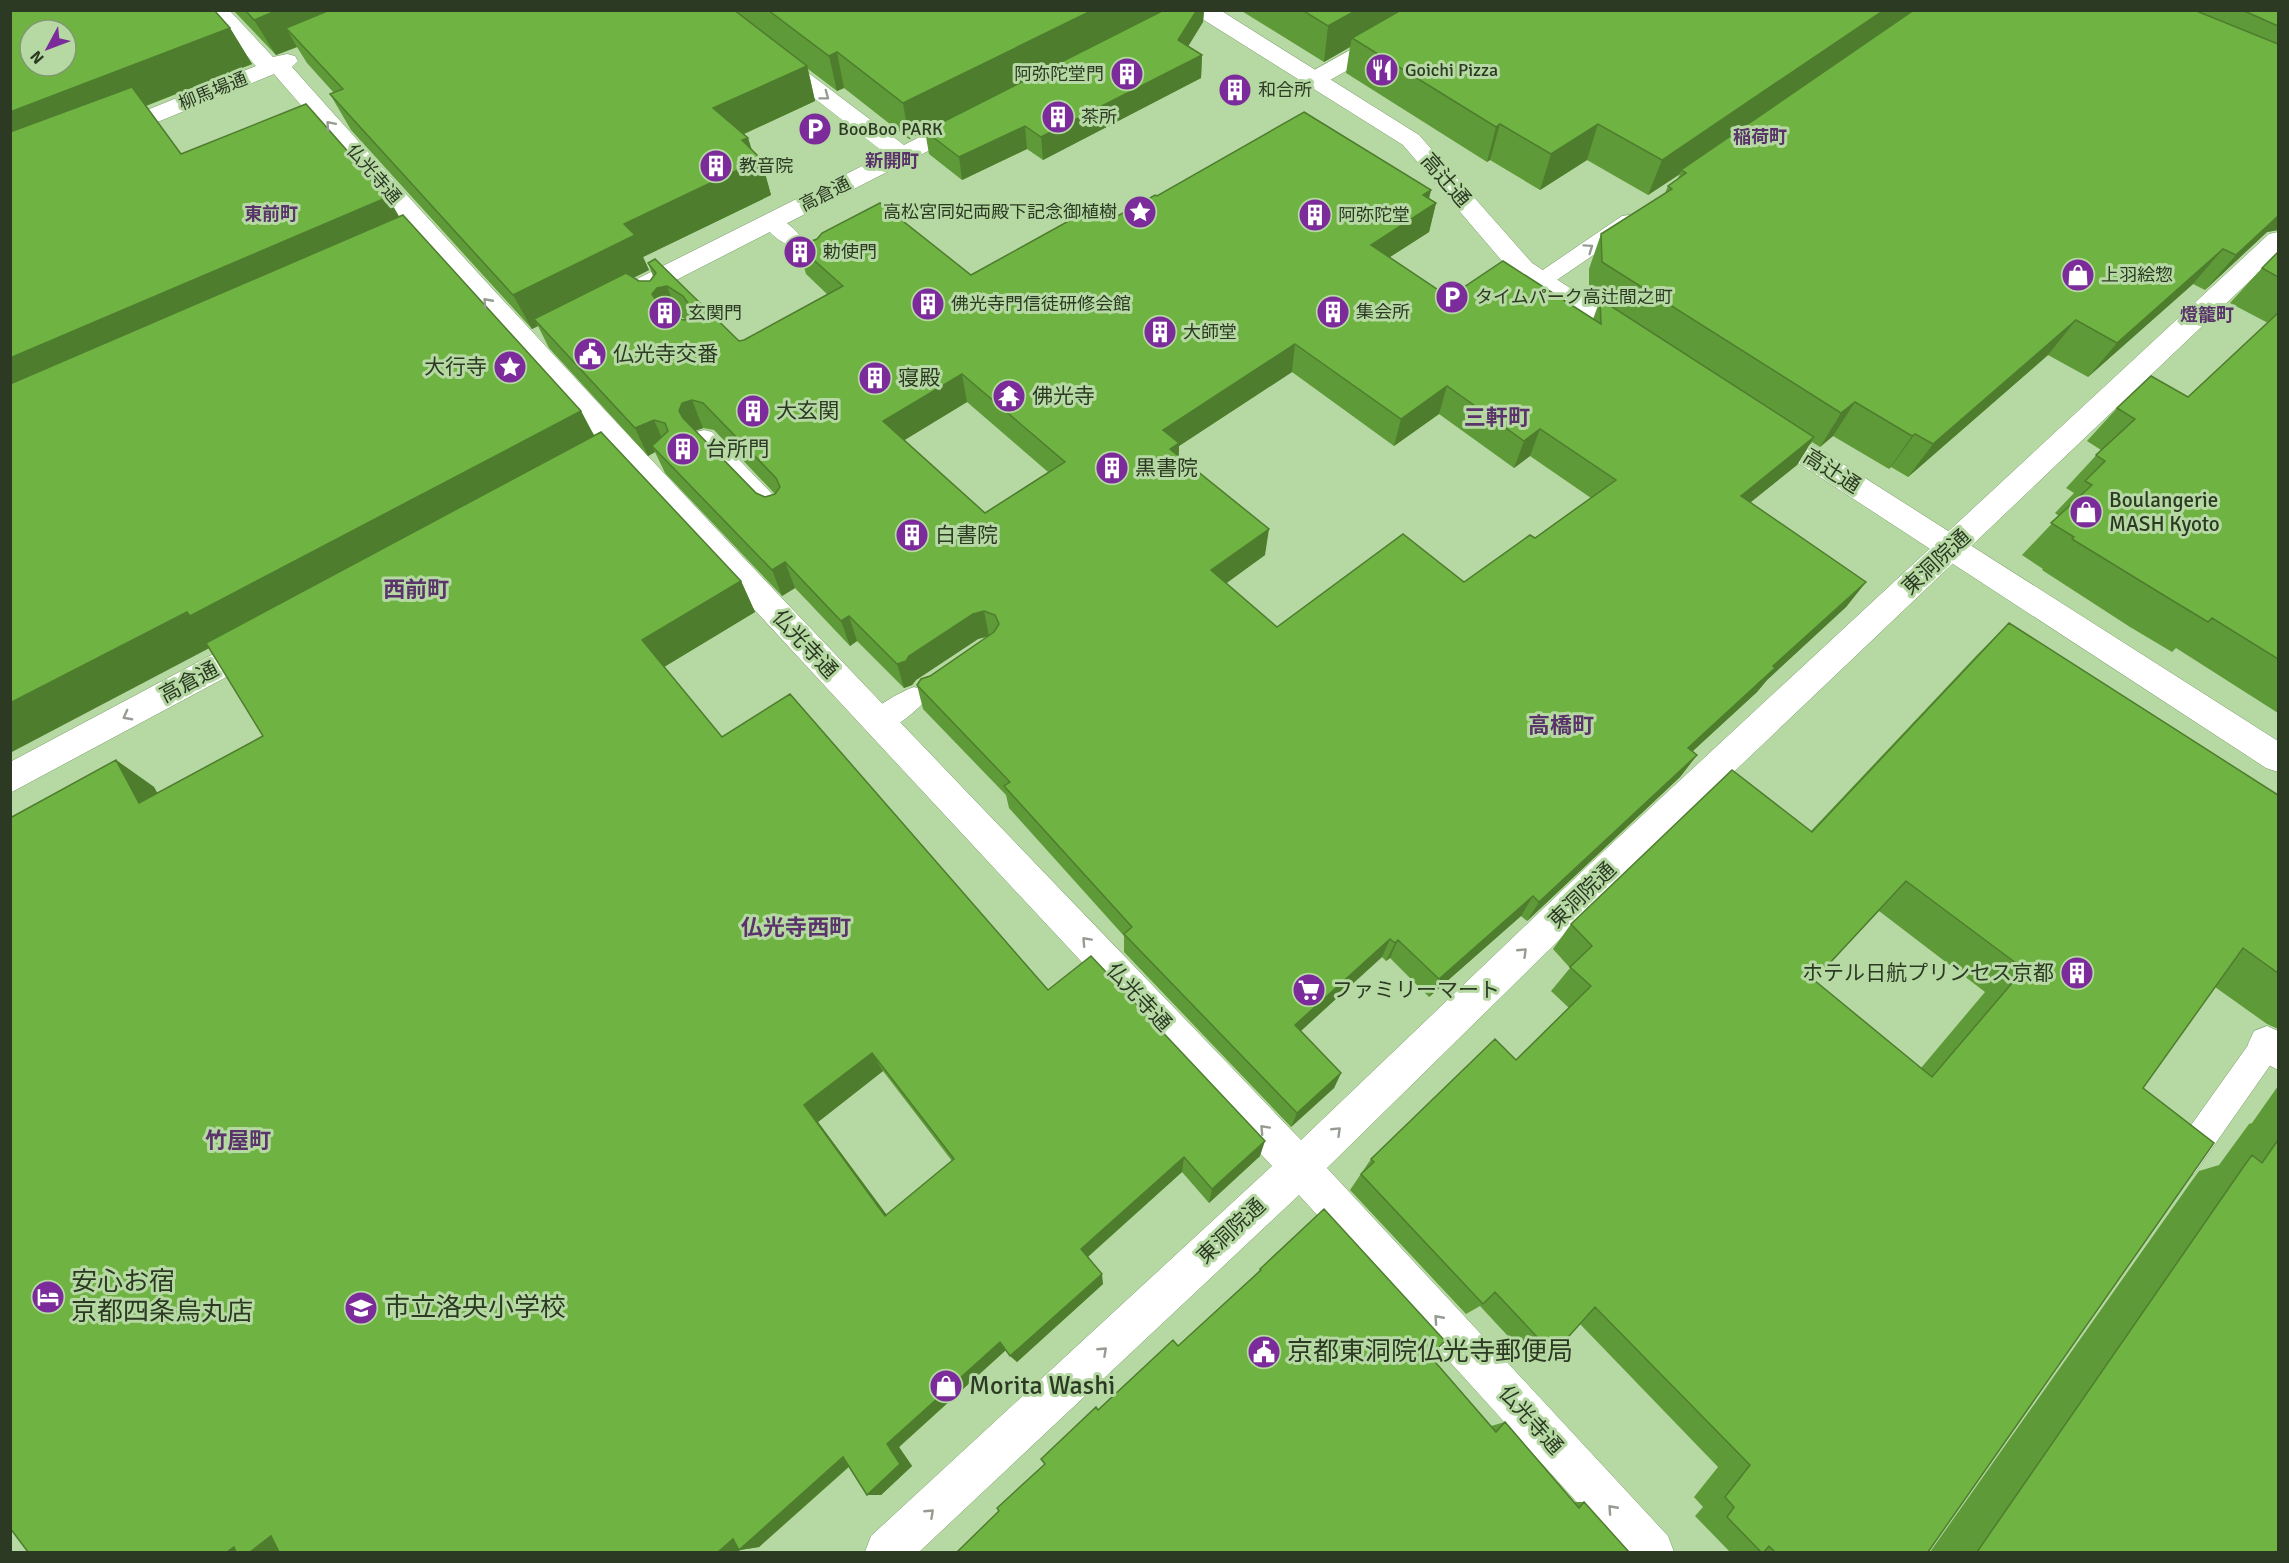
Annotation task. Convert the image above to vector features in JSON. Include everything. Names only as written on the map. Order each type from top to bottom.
[{"type":"street","name":"仏光寺通","points":[[217,10],[265,62],[278,65],[417,241],[537,340],[631,460],[1300,1167],[1652,1552]]},
{"type":"street","points":[[711,10],[902,154]]},
{"type":"street","points":[[1315,79],[1438,10]]},
{"type":"street","name":"高辻通","points":[[1190,12],[1315,79],[1412,140],[1523,269],[1651,353]]},
{"type":"street","name":"柳馬場通","points":[[88,141],[309,52]]},
{"type":"street","name":"高倉通","points":[[609,303],[647,295],[771,221],[987,112]]},
{"type":"street","name":"東洞院通","points":[[887,1552],[1300,1167],[1604,873],[2274,249]]},
{"type":"street","name":"高辻通","points":[[1751,418],[2278,758]]},
{"type":"street","name":"高倉通","points":[[10,779],[284,631]]},
{"type":"lane","points":[[1541,281],[1646,209]]},
{"type":"lane","points":[[771,221],[793,240]]},
{"type":"lane","points":[[708,437],[776,512]]},
{"type":"lane","points":[[878,722],[925,691]]},
{"type":"lane","points":[[2163,1191],[2273,1048]]},
{"type":"building","points":[[10,10],[214,10],[230,28],[10,112]]},
{"type":"building","points":[[245,10],[278,10],[254,20]]},
{"type":"building","points":[[330,10],[734,10],[807,66],[713,108],[748,138],[742,140],[761,159],[624,224],[635,235],[513,295],[330,94],[343,89],[286,28]]},
{"type":"building","points":[[768,10],[1093,10],[903,103],[837,52],[829,56]]},
{"type":"building","points":[[1164,10],[1197,10],[1178,40],[1202,55],[1041,137],[1025,126],[959,157],[925,131]]},
{"type":"building","points":[[1302,10],[1357,10],[1328,26]]},
{"type":"building","points":[[1401,10],[1884,10],[1662,160],[1598,124],[1551,154],[1500,124],[1496,127],[1352,38]]},
{"type":"building","points":[[1914,10],[2194,10],[2278,44],[2278,216],[2236,255],[2223,249],[2117,343],[2076,320],[1933,444],[1915,434],[1912,436],[1855,402],[1841,413],[1602,262],[1601,234],[1672,189],[1668,186],[1686,173],[1681,170]]},
{"type":"building","points":[[2242,10],[2278,10],[2278,26]]},
{"type":"building","points":[[132,87],[181,154],[306,104],[388,197],[10,358],[10,132]]},
{"type":"building","points":[[1304,112],[1431,190],[1423,195],[1436,203],[1371,245],[1449,297],[1503,261],[1601,324],[1600,299],[1814,437],[1741,496],[1866,582],[1773,666],[1775,668],[1688,748],[1697,755],[1539,902],[1533,896],[1439,979],[1398,940],[1395,943],[1390,939],[1295,1025],[1341,1073],[1297,1113],[1124,934],[1132,927],[1004,786],[1010,782],[917,685],[921,679],[930,676],[994,632],[999,624],[995,615],[984,611],[973,614],[909,656],[906,661],[897,664],[849,616],[841,621],[785,562],[772,570],[652,446],[668,431],[665,423],[654,420],[635,428],[534,319],[626,273],[639,281],[650,281],[656,273],[648,263],[655,259],[739,341],[843,286],[798,246],[817,239],[822,233],[880,203],[971,275],[1094,207],[1112,219],[1155,195],[1157,196]],"holes":[[[667,286],[683,296],[695,313],[691,319],[673,318],[663,311],[652,294],[657,288]],[[1295,344],[1401,419],[1447,386],[1524,441],[1540,429],[1616,480],[1535,538],[1530,535],[1464,582],[1403,534],[1277,627],[1211,570],[1269,529],[1170,449],[1179,443],[1163,430]],[[962,374],[1065,462],[985,513],[883,421]],[[692,400],[703,403],[776,478],[780,487],[775,494],[765,497],[756,493],[683,418],[679,411],[682,403]]]},
{"type":"building","points":[[403,215],[581,411],[190,616],[187,612],[10,703],[10,384]]},
{"type":"building","points":[[2278,252],[2278,277],[2262,268]]},
{"type":"building","points":[[2278,313],[2278,659],[2212,618],[2208,622],[2072,539],[2074,537],[2051,523],[2092,485],[2085,481],[2105,461],[2096,455],[2135,419],[2117,408],[2151,376],[2188,397]]},
{"type":"building","points":[[601,432],[741,581],[642,640],[722,737],[790,694],[1048,990],[1091,956],[1265,1141],[1212,1189],[1184,1157],[1081,1249],[1102,1274],[1010,1356],[1000,1342],[887,1444],[900,1464],[867,1495],[843,1457],[739,1550],[733,1539],[718,1552],[279,1552],[271,1536],[250,1552],[236,1552],[234,1547],[227,1552],[28,1552],[10,1528],[10,818],[116,760],[139,803],[263,736],[206,643]],"holes":[[[872,1053],[954,1159],[885,1216],[804,1105]]]},
{"type":"building","points":[[2009,623],[2278,795],[2278,973],[2243,948],[2143,1088],[2214,1143],[1928,1552],[1775,1552],[1769,1546],[1761,1552],[1727,1517],[1734,1507],[1725,1497],[1750,1465],[1595,1307],[1553,1354],[1495,1292],[1483,1304],[1361,1174],[1374,1162],[1371,1159],[1495,1039],[1516,1060],[1591,986],[1570,967],[1592,946],[1571,924],[1732,770],[1812,832]],"holes":[[[1906,881],[2024,969],[1932,1077],[1814,980]]]},
{"type":"building","points":[[2278,1140],[2278,1552],[1977,1552],[2252,1155],[2262,1163]]},
{"type":"building","points":[[1324,1209],[1445,1341],[1430,1356],[1496,1432],[1505,1422],[1579,1508],[1584,1502],[1629,1552],[958,1551],[999,1511],[997,1508],[1045,1464],[1041,1459],[1096,1407],[1098,1410],[1173,1340],[1178,1346]]},
{"type":"place","name":"Goichi Pizza","points":[[1382,70]]},
{"type":"place","name":"阿弥陀堂門","points":[[1127,74]]},
{"type":"place","name":"和合所","points":[[1235,90]]},
{"type":"place","name":"茶所","points":[[1058,117]]},
{"type":"place","name":"BooBoo PARK","points":[[815,129]]},
{"type":"place","name":"教音院","points":[[716,166]]},
{"type":"place","name":"高松宮同妃両殿下記念御植樹","points":[[1140,212]]},
{"type":"place","name":"阿弥陀堂","points":[[1315,215]]},
{"type":"place","name":"勅使門","points":[[800,252]]},
{"type":"place","name":"上羽絵惣","points":[[2078,275]]},
{"type":"place","name":"タイムパーク高辻間之町","points":[[1452,297]]},
{"type":"place","name":"佛光寺門信徒研修会館","points":[[928,304]]},
{"type":"place","name":"集会所","points":[[1333,312]]},
{"type":"place","name":"玄関門","points":[[665,313]]},
{"type":"place","name":"大師堂","points":[[1160,332]]},
{"type":"place","name":"仏光寺交番","points":[[590,354]]},
{"type":"place","name":"大行寺","points":[[510,367]]},
{"type":"place","name":"寝殿","points":[[875,378]]},
{"type":"place","name":"佛光寺","points":[[1009,396]]},
{"type":"place","name":"大玄関","points":[[753,411]]},
{"type":"place","name":"台所門","points":[[683,449]]},
{"type":"place","name":"黒書院","points":[[1112,468]]},
{"type":"place","name":"Boulangerie MASH Kyoto","points":[[2086,512]]},
{"type":"place","name":"白書院","points":[[912,535]]},
{"type":"place","name":"ホテル日航プリンセス京都","points":[[2077,973]]},
{"type":"place","name":"ファミリーマート","points":[[1309,990]]},
{"type":"place","name":"安心お宿 京都四条烏丸店","points":[[48,1297]]},
{"type":"place","name":"市立洛央小学校","points":[[361,1308]]},
{"type":"place","name":"京都東洞院仏光寺郵便局","points":[[1264,1352]]},
{"type":"place","name":"Morita Washi","points":[[946,1386]]},
{"type":"district","name":"稲荷町","points":[[1760,137]]},
{"type":"district","name":"新開町","points":[[892,161]]},
{"type":"district","name":"東前町","points":[[271,214]]},
{"type":"district","name":"燈籠町","points":[[2207,315]]},
{"type":"district","name":"三軒町","points":[[1497,417]]},
{"type":"district","name":"西前町","points":[[416,589]]},
{"type":"district","name":"高橋町","points":[[1561,725]]},
{"type":"district","name":"仏光寺西町","points":[[796,927]]},
{"type":"district","name":"竹屋町","points":[[238,1140]]}]
